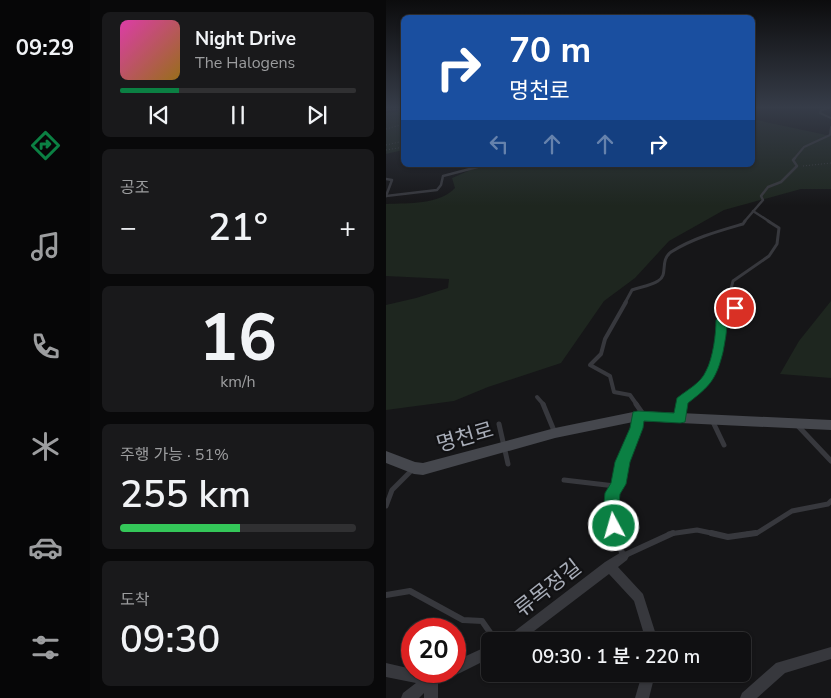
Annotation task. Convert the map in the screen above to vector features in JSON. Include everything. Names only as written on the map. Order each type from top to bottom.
[{"type":"street","name":"명천로","points":[[386,457],[414,468],[423,469],[555,433],[641,416],[831,425]]},
{"type":"street","name":"류목정길","points":[[523,632],[623,556]]},
{"type":"street","points":[[609,566],[639,598],[649,632]]},
{"type":"street","points":[[747,698],[781,668],[831,653]]},
{"type":"street","points":[[466,663],[481,655]]},
{"type":"street","points":[[386,670],[401,673]]},
{"type":"street","points":[[642,698],[646,682]]},
{"type":"street","points":[[408,698],[426,683]]},
{"type":"street","points":[[431,683],[431,698]]},
{"type":"lane","points":[[623,556],[614,526],[611,503],[618,484],[622,462],[641,416],[630,395],[614,392],[610,376],[590,365],[601,354],[605,338],[632,290],[658,281],[664,274],[664,261],[670,254],[708,235],[743,224],[763,200],[761,196],[768,187],[781,182],[796,165],[793,160],[804,147],[818,141]]},
{"type":"lane","points":[[386,179],[392,180],[386,196],[437,190],[441,185],[443,176],[477,167]]},
{"type":"lane","points":[[386,184],[390,185]]},
{"type":"lane","points":[[680,418],[681,401],[701,386],[712,372],[722,332],[722,320],[735,308],[736,302],[731,288],[733,281],[769,256],[777,244],[779,228],[753,211]]},
{"type":"lane","points":[[537,397],[545,406],[555,433]]},
{"type":"lane","points":[[712,420],[724,445]]},
{"type":"lane","points":[[499,424],[508,464]]},
{"type":"lane","points":[[795,424],[831,461]]},
{"type":"lane","points":[[386,506],[392,490],[414,468]]},
{"type":"lane","points":[[564,480],[616,486]]},
{"type":"lane","name":"류목정길","points":[[623,556],[661,537],[676,532],[697,530],[728,537],[757,533],[792,511],[830,504]]},
{"type":"lane","points":[[386,595],[410,591],[463,620],[482,622],[489,632]]},
{"type":"path","points":[[386,145],[401,142]]},
{"type":"path","points":[[386,150],[401,148]]},
{"type":"path","points":[[796,165],[806,166],[831,163]]},
{"type":"shaded area","points":[[386,141],[401,141],[401,150],[386,154]]},
{"type":"shaded area","points":[[755,141],[831,141],[831,189],[801,189],[724,210],[669,241],[635,278],[604,301],[561,363],[488,387],[454,401],[386,410],[386,305],[448,288],[449,279],[386,276],[386,204],[423,202],[441,198],[455,188],[452,178],[475,168],[755,167]]},
{"type":"shaded area","points":[[831,301],[831,378],[780,374],[799,341]]},
{"type":"route","points":[[614,526],[611,503],[613,493],[618,484],[622,462],[636,428],[638,416],[680,418],[681,401],[701,386],[712,372],[722,332],[722,320],[735,308]]}]
